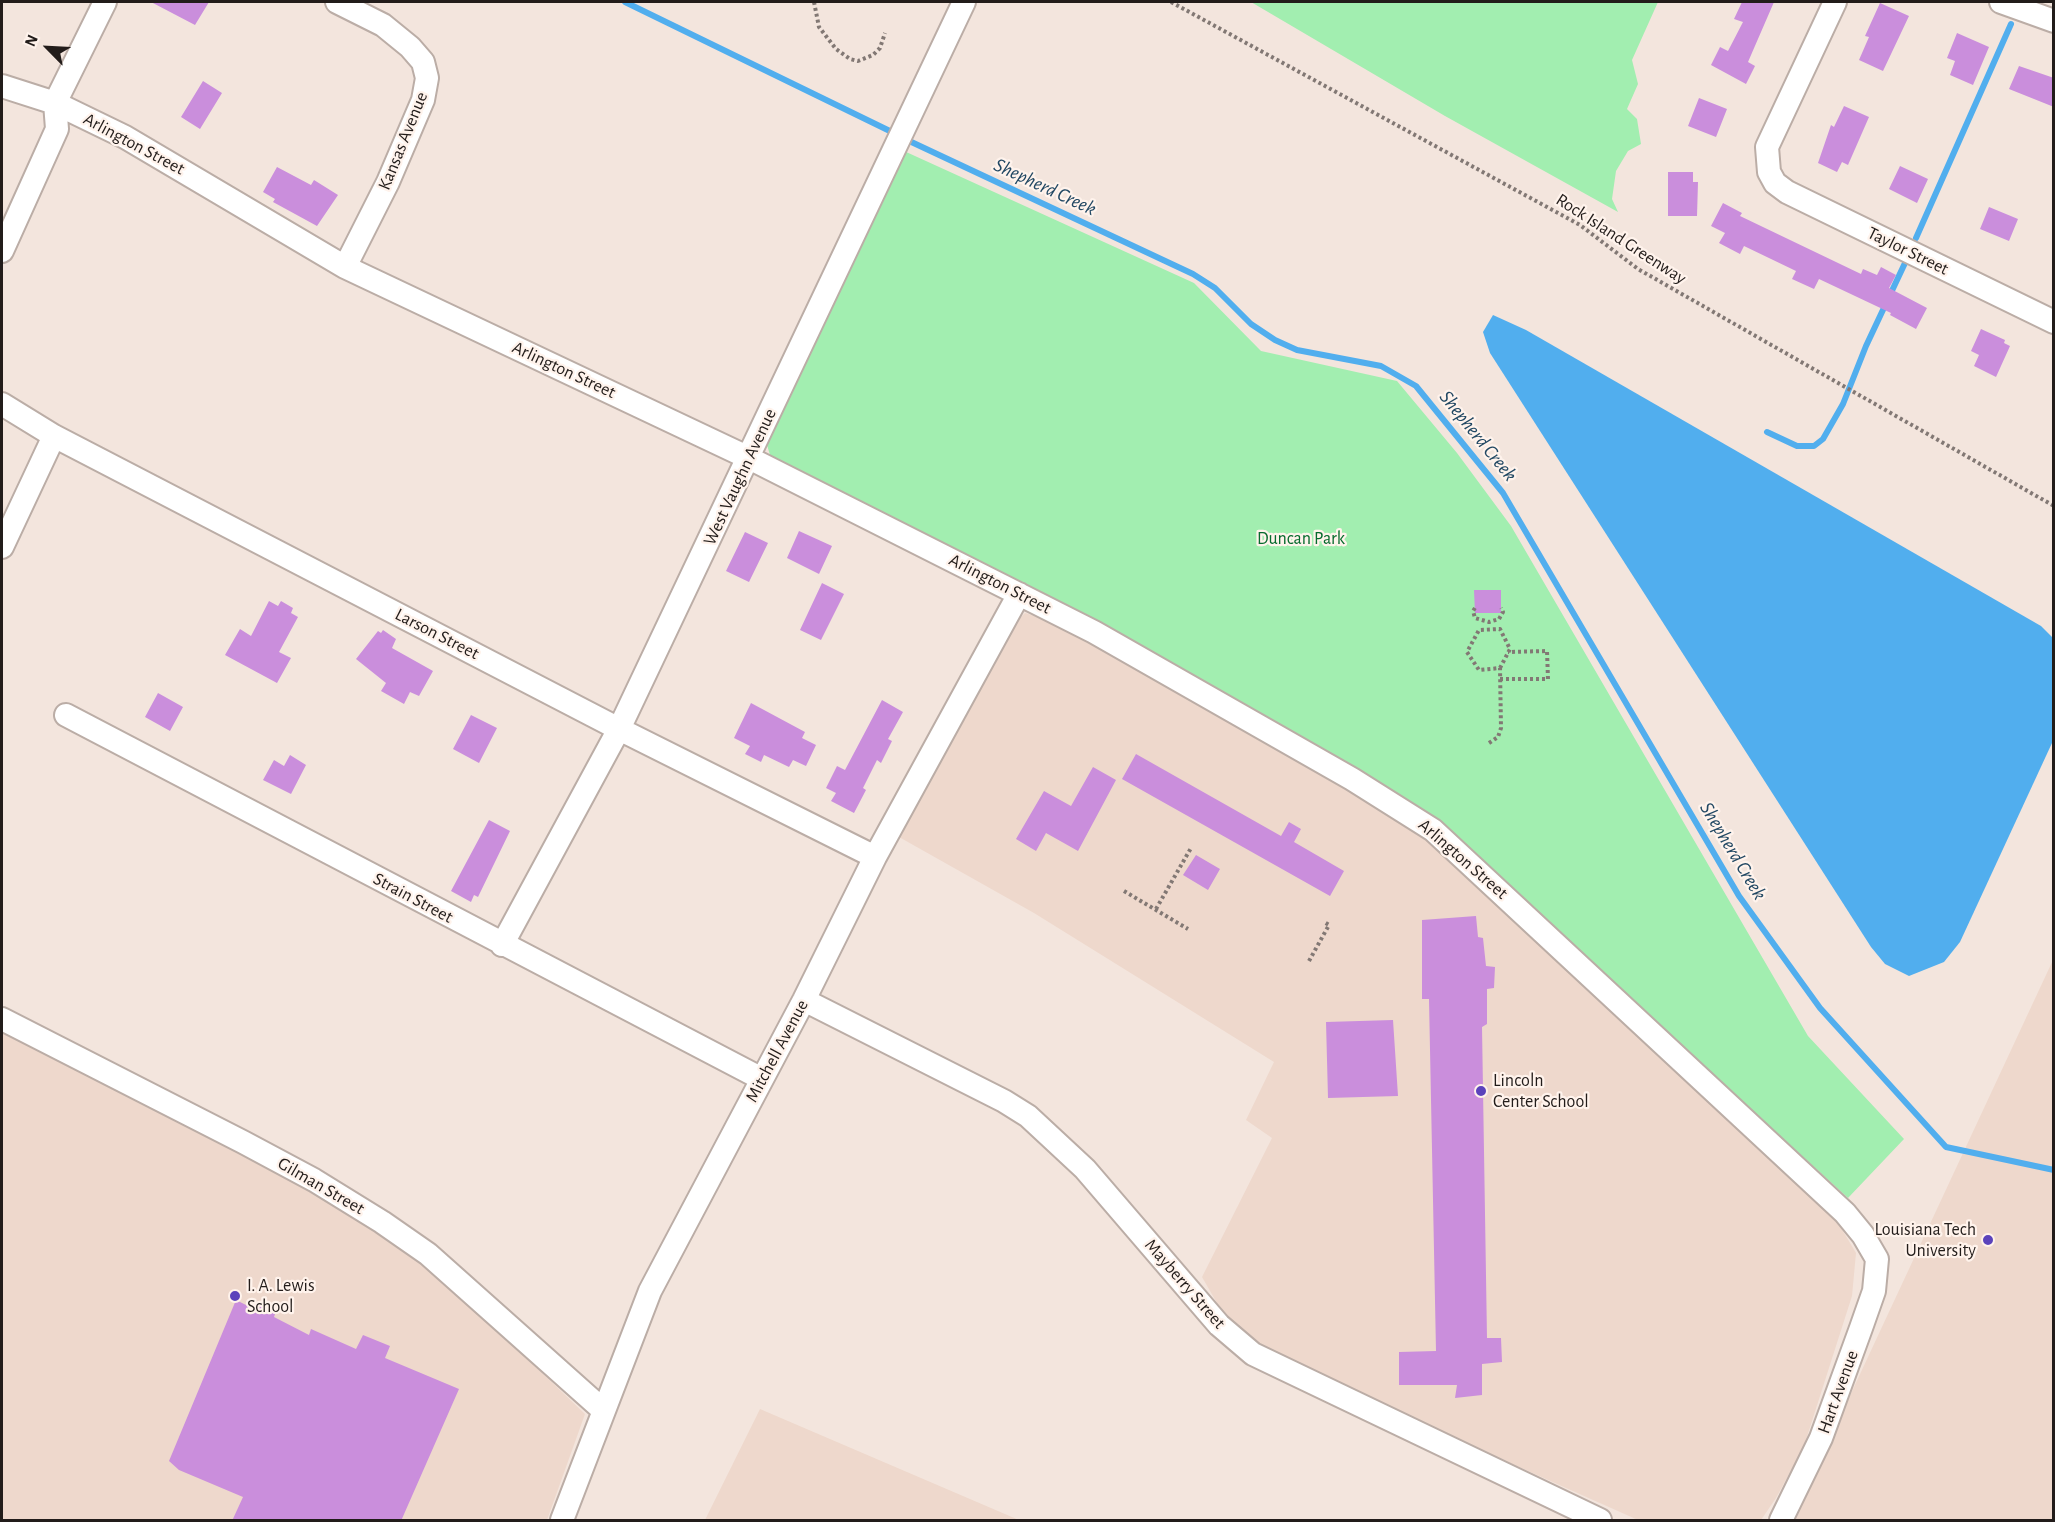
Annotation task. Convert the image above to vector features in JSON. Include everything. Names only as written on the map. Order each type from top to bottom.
[{"type":"street","points":[[2,251],[57,129],[55,103],[105,2]]},
{"type":"street","name":"Kansas Avenue","points":[[337,2],[383,25],[410,46],[423,62],[427,78],[423,100],[388,182],[345,267]]},
{"type":"street","name":"West Vaughn Avenue","points":[[502,945],[619,729],[964,2]]},
{"type":"street","name":"Taylor Street","points":[[1834,2],[1767,147],[1769,172],[1775,183],[1787,192],[2054,322]]},
{"type":"street","points":[[2001,2],[2054,21]]},
{"type":"street","name":"Arlington Street","points":[[2,86],[55,103],[125,137],[345,267],[749,458],[1019,594],[1169,673],[1352,779],[1433,830],[1845,1213],[1863,1235],[1877,1259]]},
{"type":"street","name":"Larson Street","points":[[2,404],[54,436],[619,729],[875,857]]},
{"type":"street","points":[[2,547],[54,436]]},
{"type":"street","name":"Mitchell Avenue","points":[[562,1521],[650,1291],[804,1000],[875,857],[1019,594]]},
{"type":"street","name":"Strain Street","points":[[66,715],[762,1079]]},
{"type":"street","name":"Mayberry Street","points":[[804,1000],[1004,1101],[1028,1116],[1085,1169],[1218,1325],[1253,1354],[1600,1521]]},
{"type":"street","name":"Gilman Street","points":[[2,1019],[236,1137],[314,1180],[382,1222],[428,1254],[603,1410]]},
{"type":"street","name":"Hart Avenue","points":[[1781,1521],[1821,1438],[1861,1329],[1874,1291],[1877,1259]]},
{"type":"path","points":[[814,2],[819,27],[836,49],[850,59],[858,61],[873,55],[880,48],[885,33]]},
{"type":"path","name":"Rock Island Greenway","points":[[1171,2],[1580,225],[1638,269],[2054,506]]},
{"type":"path","points":[[1475,608],[1473,611],[1475,618],[1489,622],[1499,619],[1503,612],[1501,608]]},
{"type":"path","points":[[1489,622],[1489,630]]},
{"type":"path","points":[[1489,743],[1498,737],[1501,728],[1500,668],[1510,648],[1500,629],[1479,630],[1467,652],[1479,670],[1500,668]]},
{"type":"path","points":[[1500,679],[1548,679],[1547,651],[1509,652]]},
{"type":"path","points":[[1156,909],[1191,848]]},
{"type":"path","points":[[1124,891],[1188,929]]},
{"type":"path","points":[[1309,961],[1329,925],[1324,922]]},
{"type":"shaded area","name":"Lincoln Center School","points":[[1025,613],[1061,624],[1415,828],[1837,1221],[1856,1253],[1852,1296],[1804,1446],[1776,1498],[1761,1520],[1638,1520],[1272,1357],[1225,1317],[1202,1277],[1272,1138],[1246,1120],[1274,1062],[1034,913],[899,837],[1012,626]]},
{"type":"shaded area","name":"Louisiana Tech University","points":[[2053,960],[2053,1520],[1792,1520]]},
{"type":"shaded area","name":"I. A. Lewis School","points":[[2,1033],[247,1153],[387,1234],[445,1280],[585,1414],[547,1520],[2,1520]]},
{"type":"shaded area","points":[[760,1409],[1019,1520],[705,1520]]},
{"type":"green space","points":[[1251,2],[1658,2],[1632,60],[1638,84],[1627,109],[1637,119],[1641,144],[1628,151],[1616,171],[1612,199],[1618,212],[1445,116]]},
{"type":"green space","name":"Duncan Park","points":[[904,151],[1194,283],[1261,351],[1397,381],[1457,453],[1511,526],[1808,1036],[1904,1139],[1848,1198],[1440,825],[770,455],[767,445],[771,432]]},
{"type":"water","points":[[1493,315],[1526,330],[2041,626],[2053,638],[2052,743],[1960,942],[1944,962],[1909,976],[1885,964],[1871,947],[1490,353],[1483,332]]},
{"type":"building","points":[[151,2],[209,2],[195,25]]},
{"type":"building","points":[[1742,2],[1774,2],[1748,62],[1755,66],[1746,84],[1711,65],[1720,47],[1728,51],[1743,22],[1734,19]]},
{"type":"building","points":[[1880,3],[1909,16],[1883,71],[1859,60],[1869,37],[1865,36]]},
{"type":"building","points":[[1957,33],[1989,47],[1973,85],[1950,75],[1955,61],[1947,58]]},
{"type":"building","points":[[2019,66],[2054,78],[2054,107],[2009,89]]},
{"type":"building","points":[[203,81],[222,93],[200,129],[181,117]]},
{"type":"building","points":[[1699,98],[1727,109],[1716,137],[1688,126]]},
{"type":"building","points":[[1844,106],[1869,117],[1848,165],[1842,162],[1837,172],[1818,163],[1831,125],[1834,127]]},
{"type":"building","points":[[1900,166],[1928,179],[1917,203],[1889,189]]},
{"type":"building","points":[[277,167],[311,185],[314,180],[338,195],[317,226],[273,202],[275,199],[263,192]]},
{"type":"building","points":[[1668,172],[1693,172],[1693,182],[1698,182],[1697,216],[1668,216]]},
{"type":"building","points":[[1723,203],[1742,213],[1740,216],[1861,274],[1863,269],[1877,275],[1881,267],[1896,275],[1889,288],[1927,308],[1916,329],[1890,315],[1891,313],[1819,279],[1814,289],[1792,279],[1796,271],[1744,246],[1740,254],[1719,243],[1725,233],[1711,226]]},
{"type":"building","points":[[1989,207],[2018,219],[2009,241],[1980,229]]},
{"type":"building","points":[[1981,329],[2005,340],[2004,343],[2010,346],[1996,377],[1974,366],[1979,355],[1971,351]]},
{"type":"building","points":[[799,531],[832,546],[819,574],[787,558]]},
{"type":"building","points":[[745,532],[768,543],[749,582],[726,571]]},
{"type":"building","points":[[822,583],[844,594],[821,640],[800,630]]},
{"type":"building","points":[[1474,590],[1501,590],[1501,613],[1475,613]]},
{"type":"building","points":[[269,601],[278,606],[281,601],[293,608],[291,613],[298,617],[279,652],[291,658],[277,683],[225,655],[240,629],[251,636]]},
{"type":"building","points":[[383,630],[396,639],[392,648],[433,671],[419,696],[410,692],[404,704],[381,691],[386,683],[356,659],[378,631],[381,633]]},
{"type":"building","points":[[158,693],[183,707],[170,731],[145,717]]},
{"type":"building","points":[[882,700],[903,712],[888,739],[892,741],[881,763],[877,760],[863,788],[866,790],[854,813],[831,801],[836,793],[826,788],[837,766],[845,770]]},
{"type":"building","points":[[751,703],[805,732],[802,738],[816,745],[806,766],[793,760],[789,767],[764,755],[761,762],[745,754],[750,746],[734,738]]},
{"type":"building","points":[[471,715],[497,728],[479,763],[453,749]]},
{"type":"building","points":[[1136,754],[1281,836],[1289,822],[1301,829],[1294,842],[1344,871],[1330,896],[1122,779]]},
{"type":"building","points":[[290,755],[306,765],[291,794],[263,780],[274,760],[284,766]]},
{"type":"building","points":[[1093,767],[1116,780],[1078,851],[1046,833],[1036,851],[1016,839],[1044,791],[1071,806]]},
{"type":"building","points":[[489,820],[510,831],[478,897],[474,895],[471,902],[451,891]]},
{"type":"building","points":[[1196,855],[1220,869],[1208,890],[1183,875]]},
{"type":"building","points":[[1476,916],[1478,937],[1483,938],[1486,966],[1495,967],[1494,988],[1487,989],[1487,1024],[1482,1027],[1487,1338],[1501,1338],[1502,1362],[1482,1364],[1482,1395],[1455,1398],[1457,1385],[1399,1385],[1399,1352],[1436,1351],[1429,999],[1422,999],[1422,920]]},
{"type":"building","points":[[1393,1020],[1398,1096],[1328,1098],[1326,1022]]},
{"type":"building","points":[[236,1300],[250,1307],[252,1300],[276,1311],[274,1317],[309,1335],[311,1329],[356,1349],[363,1335],[390,1346],[385,1358],[459,1389],[401,1521],[232,1521],[243,1497],[179,1470],[169,1461]]},
{"type":"waterway","name":"Shepherd Creek","points":[[625,2],[896,134]]},
{"type":"waterway","points":[[1916,238],[2011,24]]},
{"type":"waterway","name":"Shepherd Creek","points":[[905,139],[1193,274],[1215,288],[1251,324],[1275,340],[1297,350],[1381,366],[1416,386],[1503,493],[1739,896],[1820,1008],[1946,1147],[2054,1170]]},
{"type":"waterway","points":[[1767,432],[1797,446],[1814,446],[1823,439],[1843,404],[1866,346],[1905,263]]},
{"type":"place","name":"Lincoln Center School","points":[[1481,1091]]},
{"type":"place","name":"Louisiana Tech University","points":[[1988,1240]]},
{"type":"place","name":"I. A. Lewis School","points":[[235,1296]]}]
